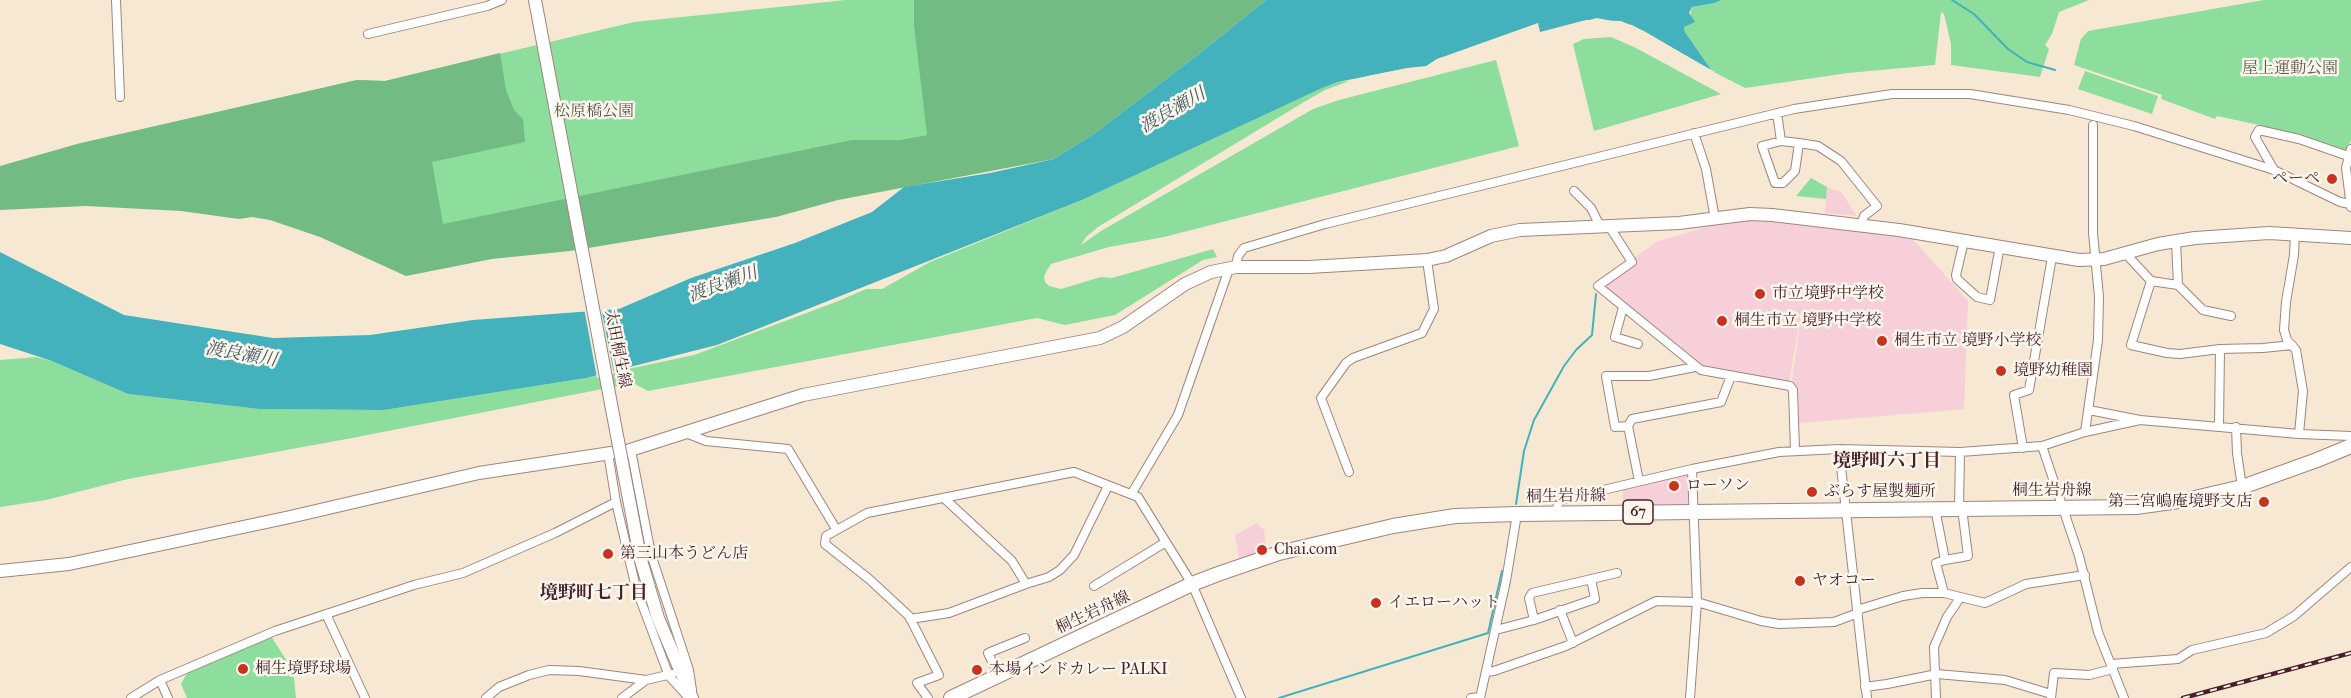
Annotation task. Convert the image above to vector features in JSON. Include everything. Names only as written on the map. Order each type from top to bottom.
[{"type":"main road","name":"桐生岩舟線","points":[[959,696],[1192,584],[1279,553],[1393,526],[1455,516],[1516,514],[2155,505],[2242,487],[2351,446]]},
{"type":"street","points":[[117,0],[120,97]]},
{"type":"street","points":[[368,34],[487,6],[502,0]]},
{"type":"street","name":"太田桐生線","points":[[535,0],[640,557],[658,618],[691,698]]},
{"type":"street","points":[[1131,493],[1178,415],[1240,252],[1254,244],[1324,224],[1778,112],[1821,103],[1892,94],[1947,93],[1990,96],[2069,110],[2134,126],[2274,170],[2350,206],[2346,173],[2350,154],[2259,130],[2255,137],[2274,170]]},
{"type":"street","points":[[1778,112],[1781,141]]},
{"type":"street","points":[[2085,432],[2098,340],[2093,124]]},
{"type":"street","points":[[1694,133],[1706,169],[1715,219]]},
{"type":"street","points":[[1799,143],[1795,171],[1791,177],[1779,184],[1775,183],[1762,146],[1781,141],[1799,143],[1818,146],[1837,157],[1878,206],[1864,216],[1862,225]]},
{"type":"street","points":[[1574,190],[1591,208],[1632,262],[1598,286],[1695,367],[1707,373],[1790,386],[1793,390],[1795,450]]},
{"type":"street","points":[[679,671],[629,450],[803,396],[1100,338],[1123,327],[1201,275],[1232,268],[1427,261],[1446,256],[1505,232],[1679,223],[1750,214],[1862,225],[2079,260],[2095,259],[2195,238],[2244,234],[2295,234],[2351,238]]},
{"type":"street","points":[[2295,234],[2284,330],[2286,338],[2296,350],[2303,391],[2299,434]]},
{"type":"street","points":[[1964,240],[1957,279],[1977,297],[1990,300],[2000,246]]},
{"type":"street","points":[[2176,242],[2178,285]]},
{"type":"street","points":[[2126,253],[2151,281],[2178,285],[2203,310],[2231,316]]},
{"type":"street","points":[[2023,448],[2014,395],[2029,390],[2052,257]]},
{"type":"street","points":[[1349,472],[1321,398],[1346,363],[1353,358],[1422,333],[1434,309],[1427,261]]},
{"type":"street","points":[[2151,281],[2131,345],[2174,354],[2292,345]]},
{"type":"street","points":[[1623,307],[1615,337],[1638,344]]},
{"type":"street","points":[[2219,426],[2220,349]]},
{"type":"street","points":[[1628,426],[1615,427],[1606,376],[1649,376],[1695,367]]},
{"type":"street","points":[[1639,481],[1628,426],[1632,419],[1720,402],[1731,376]]},
{"type":"street","points":[[2089,410],[2140,420],[2299,434],[2351,436]]},
{"type":"street","points":[[1556,514],[1558,504],[1562,500],[1692,469],[1795,450],[1959,452],[2023,448],[2042,446],[2085,432],[2140,420]]},
{"type":"street","points":[[2236,427],[2242,487]]},
{"type":"street","points":[[686,433],[706,441],[788,448],[836,529]]},
{"type":"street","points":[[2042,446],[2085,574],[2098,632],[2124,698]]},
{"type":"street","points":[[1839,449],[1867,698]]},
{"type":"street","points":[[1944,593],[1936,563],[1968,556],[1961,508],[1959,452]]},
{"type":"street","points":[[0,571],[69,564],[290,518],[479,473],[609,453],[616,502],[636,588],[663,662],[679,671]]},
{"type":"street","points":[[1689,698],[1697,602],[1692,469]]},
{"type":"street","points":[[928,698],[917,683],[939,675],[910,619],[869,579],[825,544],[826,536],[867,513],[1074,472],[1138,497],[1192,584],[1241,698]]},
{"type":"street","points":[[910,619],[949,613],[1049,577],[1060,570],[1074,555],[1108,486]]},
{"type":"street","points":[[945,499],[1012,561],[1026,584]]},
{"type":"street","points":[[131,698],[160,680],[275,631],[414,585],[463,573],[555,533],[616,502]]},
{"type":"street","points":[[1935,508],[1945,560]]},
{"type":"street","points":[[1477,698],[1496,630],[1516,514]]},
{"type":"street","points":[[1094,586],[1166,542]]},
{"type":"street","points":[[1865,687],[1936,674],[2005,680],[2051,696],[2054,673],[2089,675],[2112,666],[2178,658],[2192,650],[2266,633],[2294,616],[2351,567]]},
{"type":"street","points":[[1534,620],[1530,595],[1617,573]]},
{"type":"street","points":[[1486,672],[1573,643],[1656,601],[1697,602],[1779,624],[1834,622],[1857,611],[1922,592],[1944,593],[1985,603],[2026,584],[2085,574]]},
{"type":"street","points":[[1496,630],[1534,620],[1595,599],[1591,579]]},
{"type":"street","points":[[1936,698],[1934,647],[1947,617],[1960,598]]},
{"type":"street","points":[[1560,610],[1573,643]]},
{"type":"street","points":[[326,614],[365,698]]},
{"type":"street","points":[[999,676],[988,653],[1025,638]]},
{"type":"street","points":[[486,698],[499,687],[549,670],[579,671],[646,680]]},
{"type":"street","points":[[622,698],[646,680],[679,671]]},
{"type":"street","points":[[160,680],[168,698]]},
{"type":"shaded area","points":[[1827,187],[1841,192],[1857,216],[1825,213]]},
{"type":"shaded area","points":[[1754,220],[1911,237],[1968,301],[1964,409],[1799,423],[1798,390],[1792,380],[1803,303],[1789,381],[1707,369],[1697,365],[1603,286],[1656,242],[1716,224]]},
{"type":"shaded area","points":[[1688,473],[1689,505],[1623,507],[1623,489]]},
{"type":"shaded area","points":[[1257,523],[1264,530],[1267,551],[1239,561],[1235,535]]},
{"type":"green space","name":"松原橋公園","points":[[846,0],[1114,0],[927,135],[899,140],[851,140],[436,226],[77,144],[357,80],[385,81],[634,22]]},
{"type":"green space","points":[[914,0],[1266,0],[1095,133],[1054,159],[838,200],[776,217],[570,251],[492,259],[406,276],[320,237],[270,220],[252,217],[239,219],[181,211],[86,206],[0,210],[0,166],[77,144],[357,80],[385,81],[500,53],[506,90],[514,110],[523,119],[525,142],[432,162],[443,224],[851,140],[899,140],[927,135],[914,25]]},
{"type":"green space","points":[[1721,0],[2089,0],[2059,12],[2052,34],[2045,45],[2049,49],[2040,77],[1951,65],[1951,44],[1944,14],[1941,12],[1935,65],[1848,73],[1745,88],[1712,71],[1685,32],[1684,27],[1689,23],[1692,7]]},
{"type":"green space","name":"屋上運動公園","points":[[2264,0],[2351,0],[2351,140],[2347,150],[2264,126],[2217,116],[2215,119],[2161,99],[2162,95],[2074,65],[2081,39],[2088,31]]},
{"type":"green space","points":[[1611,37],[1721,94],[1594,131],[1573,44],[1584,39]]},
{"type":"green space","points":[[1496,60],[1519,146],[1164,237],[1109,247],[1051,264],[1044,277],[1045,282],[1049,286],[1061,289],[1101,277],[1112,278],[1213,249],[1217,257],[1203,260],[1115,315],[1065,325],[1037,318],[648,391],[633,383],[128,479],[46,500],[0,507],[0,360],[36,357],[52,361],[128,394],[259,409],[384,410],[586,378],[694,355],[866,289],[882,289],[930,262],[1082,200],[1320,89],[1338,82],[1350,81],[1325,90],[1304,102],[1098,227],[1086,237],[1081,245],[1101,231],[1313,109],[1339,100]]},
{"type":"green space","points":[[2085,71],[2158,96],[2152,114],[2078,89]]},
{"type":"green space","points":[[1811,178],[1827,187],[1826,199],[1796,196]]},
{"type":"green space","name":"桐生境野球場","points":[[271,636],[290,666],[296,698],[187,698],[181,684],[187,673]]},
{"type":"water","name":"渡良瀬川","points":[[1266,0],[1721,0],[1692,7],[1689,13],[1695,22],[1684,27],[1685,32],[1712,71],[1644,31],[1621,21],[1586,20],[1540,32],[1538,23],[1437,59],[1426,67],[1408,68],[1338,82],[1320,89],[1082,200],[717,345],[586,378],[384,410],[259,409],[128,394],[52,361],[0,344],[0,252],[124,315],[273,338],[370,335],[473,320],[619,309],[691,278],[795,243],[872,212],[904,187],[990,173],[1054,159],[1095,133]]},
{"type":"pier","points":[[1597,18],[1632,25],[1715,72],[1711,74],[1621,24],[1598,21],[1541,35],[1538,33]]},
{"type":"pier","points":[[1472,50],[1426,69],[1333,87],[1368,76],[1426,66],[1437,59]]},
{"type":"pier","points":[[601,307],[614,374],[597,378],[584,308]]},
{"type":"waterway","points":[[1952,0],[1974,14],[2008,49],[2027,62],[2055,70]]},
{"type":"waterway","points":[[1516,504],[1524,451],[1534,420],[1564,366],[1576,350],[1592,335],[1596,294]]},
{"type":"waterway","points":[[1279,698],[1488,633],[1502,571]]},
{"type":"railway","points":[[2183,698],[2351,653]]},
{"type":"place","name":"ペーペ","points":[[2332,179]]},
{"type":"place","name":"市立境野中学校","points":[[1760,294]]},
{"type":"place","name":"桐生市立 境野中学校","points":[[1722,321]]},
{"type":"place","name":"桐生市立 境野小学校","points":[[1882,341]]},
{"type":"place","name":"境野幼稚園","points":[[2001,371]]},
{"type":"place","name":"ローソン","points":[[1674,486]]},
{"type":"place","name":"ぶらす屋製麺所","points":[[1812,492]]},
{"type":"place","name":"第二宮嶋庵境野支店","points":[[2264,502]]},
{"type":"place","name":"Chai.com","points":[[1262,550]]},
{"type":"place","name":"第三山本うどん店","points":[[608,554]]},
{"type":"place","name":"ヤオコー","points":[[1800,581]]},
{"type":"place","name":"イエローハット","points":[[1376,603]]},
{"type":"place","name":"桐生境野球場","points":[[243,669]]},
{"type":"place","name":"本場インドカレー PALKI","points":[[977,670]]},
{"type":"district","name":"境野町六丁目","points":[[1887,462]]},
{"type":"district","name":"境野町七丁目","points":[[594,594]]}]
